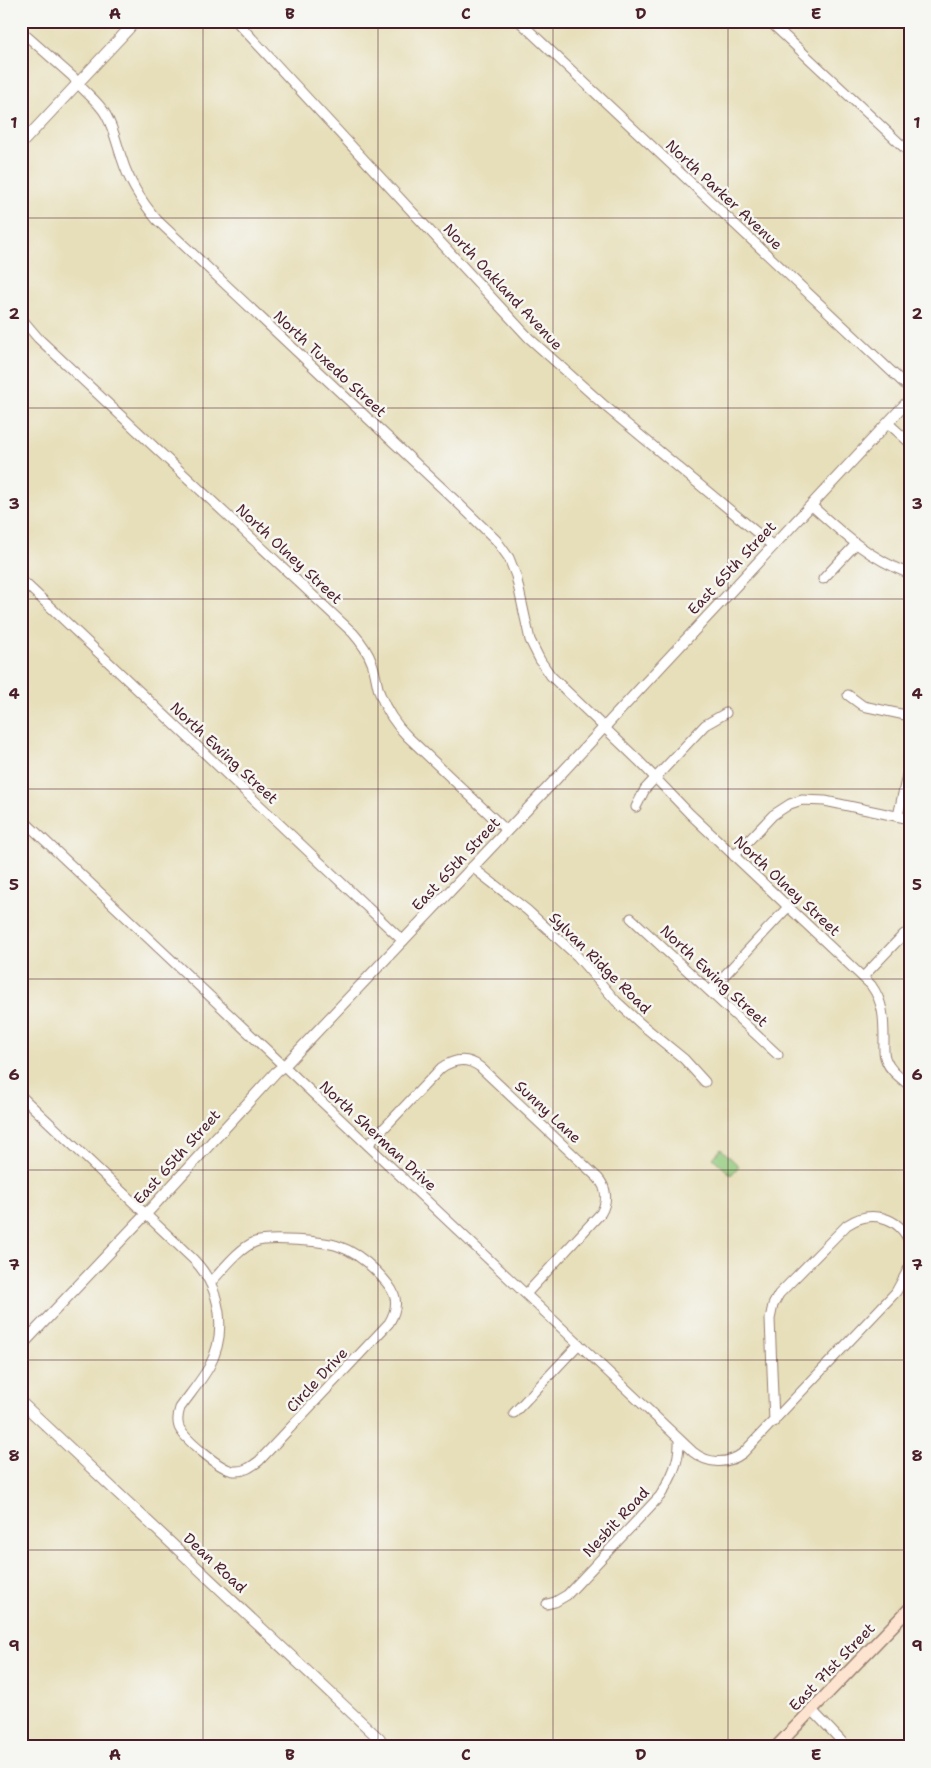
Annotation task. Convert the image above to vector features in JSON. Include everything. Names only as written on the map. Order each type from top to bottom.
[{"type":"main road","name":"East 71st Street","points":[[776,1747],[910,1608]]},
{"type":"street","points":[[21,144],[136,21]]},
{"type":"street","name":"North Oakland Avenue","points":[[236,21],[529,338],[605,406],[773,546]]},
{"type":"street","name":"North Parker Avenue","points":[[519,21],[910,389]]},
{"type":"street","points":[[769,21],[910,154]]},
{"type":"street","name":"North Tuxedo Street","points":[[21,30],[73,77],[77,84],[105,112],[129,177],[138,194],[157,220],[466,510],[500,545],[510,561],[516,576],[528,634],[537,654],[554,678],[604,727]]},
{"type":"street","name":"North Olney Street","points":[[21,318],[38,338],[353,633],[368,654],[382,698],[398,725],[408,737],[507,831]]},
{"type":"street","name":"East 65th Street","points":[[21,1346],[146,1214],[276,1072],[507,831],[910,399]]},
{"type":"street","points":[[888,423],[910,444]]},
{"type":"street","points":[[811,505],[855,544],[880,560],[910,574]]},
{"type":"street","points":[[823,579],[855,544]]},
{"type":"street","name":"North Ewing Street","points":[[26,584],[403,941]]},
{"type":"street","points":[[848,695],[863,706],[910,716]]},
{"type":"street","points":[[636,807],[643,792],[705,725],[726,713]]},
{"type":"street","name":"North Olney Street","points":[[604,727],[690,814],[875,990],[883,1008],[886,1060],[893,1071],[907,1083]]},
{"type":"street","points":[[898,816],[910,762]]},
{"type":"street","points":[[734,856],[773,815],[790,804],[802,800],[825,801],[910,819]]},
{"type":"street","name":"North Sherman Drive","points":[[21,818],[679,1440],[701,1458],[722,1462],[738,1456],[774,1422]]},
{"type":"street","name":"Sylvan Ridge Road","points":[[472,867],[527,910],[577,956],[616,1001],[684,1059],[704,1082]]},
{"type":"street","points":[[710,991],[788,907]]},
{"type":"street","name":"North Ewing Street","points":[[631,918],[778,1055]]},
{"type":"street","points":[[863,977],[904,934]]},
{"type":"street","name":"Sunny Lane","points":[[368,1145],[441,1068],[457,1060],[470,1061],[478,1065],[598,1178],[605,1191],[606,1201],[601,1213],[526,1294]]},
{"type":"street","points":[[907,1083],[910,1072]]},
{"type":"street","points":[[21,1096],[194,1260],[210,1283]]},
{"type":"street","points":[[774,1422],[770,1319],[773,1305],[779,1294],[847,1225],[857,1219],[870,1216],[886,1218],[902,1230],[910,1243]]},
{"type":"street","name":"Circle Drive","points":[[267,1240],[321,1242],[343,1248],[365,1261],[391,1287],[396,1303],[389,1323],[259,1461],[249,1468],[234,1471],[219,1466],[183,1434],[178,1423],[180,1408],[209,1367],[218,1341],[219,1310],[210,1283],[243,1248],[255,1242],[267,1240]]},
{"type":"street","points":[[774,1422],[896,1292],[910,1266]]},
{"type":"street","points":[[514,1413],[579,1344]]},
{"type":"street","name":"Dean Road","points":[[21,1402],[388,1747]]},
{"type":"street","name":"Nesbit Road","points":[[547,1604],[567,1595],[660,1496],[675,1468],[679,1440]]},
{"type":"street","points":[[811,1709],[847,1747]]},
{"type":"green space","points":[[721,1149],[739,1166],[731,1175],[713,1158]]}]
